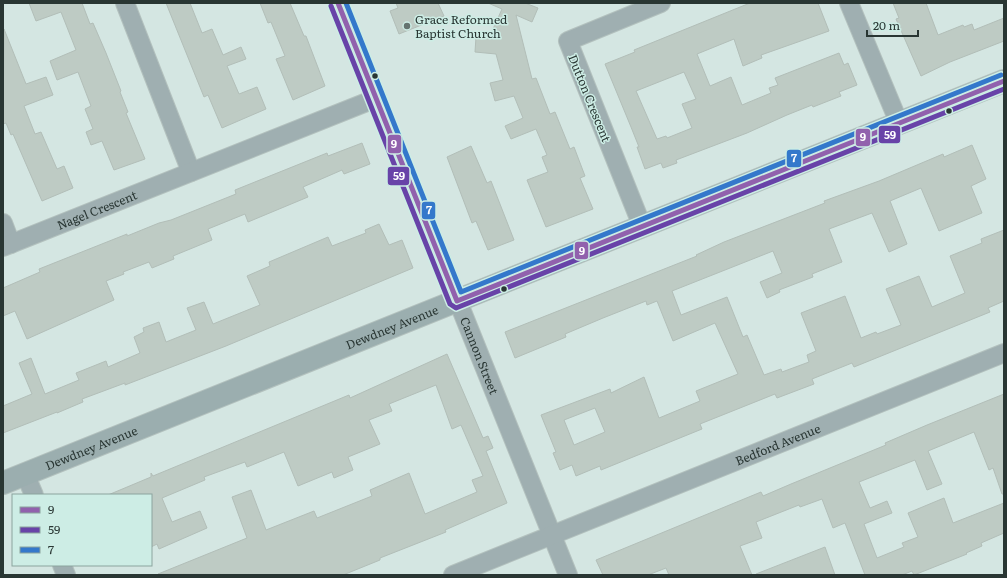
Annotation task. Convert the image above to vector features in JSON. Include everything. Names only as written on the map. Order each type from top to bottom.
[{"type":"street","points":[[125,3],[191,172]]},
{"type":"street","name":"Cannon Street","points":[[338,3],[568,575]]},
{"type":"street","name":"Dutton Crescent","points":[[642,226],[568,41],[661,3]]},
{"type":"street","points":[[849,3],[899,123]]},
{"type":"street","name":"Dewdney Avenue","points":[[3,483],[1004,81]]},
{"type":"street","name":"Nagel Crescent","points":[[7,245],[377,98]]},
{"type":"street","points":[[3,223],[7,245]]},
{"type":"street","name":"Bedford Avenue","points":[[453,575],[1004,354]]},
{"type":"street","points":[[25,474],[34,494]]},
{"type":"building","points":[[29,3],[82,3],[90,24],[93,23],[106,53],[128,112],[126,113],[145,159],[114,170],[102,141],[91,145],[86,132],[93,129],[85,109],[91,106],[78,72],[57,80],[50,61],[76,50],[61,12],[36,21]]},
{"type":"building","points":[[166,3],[190,3],[202,33],[212,29],[223,55],[241,47],[246,59],[227,66],[239,94],[257,87],[266,109],[222,128],[208,95],[204,97]]},
{"type":"building","points":[[260,3],[290,3],[304,36],[306,36],[325,86],[293,100],[276,59],[285,56],[271,22],[268,23]]},
{"type":"building","name":"Grace Reformed Baptist Church","points":[[396,3],[438,3],[444,16],[399,34],[390,11],[398,8]]},
{"type":"building","points":[[488,3],[525,3],[538,8],[532,22],[516,15],[532,79],[536,78],[550,114],[555,112],[570,149],[574,147],[585,176],[580,178],[593,209],[546,227],[527,180],[548,172],[542,157],[547,155],[536,129],[511,139],[505,126],[523,118],[514,96],[495,101],[490,83],[503,80],[496,54],[475,52],[476,37],[489,38],[502,9]]},
{"type":"building","points":[[750,3],[818,3],[829,31],[761,55],[762,58],[743,66],[734,39],[697,54],[710,86],[731,77],[742,105],[771,93],[769,88],[778,85],[775,78],[839,53],[844,65],[848,63],[857,85],[839,92],[841,96],[813,107],[812,105],[747,133],[676,160],[677,163],[663,168],[661,163],[645,169],[637,147],[639,147],[605,64],[635,52],[634,50]],"holes":[[[684,72],[696,99],[682,104],[692,128],[667,138],[666,136],[657,139],[636,91]]]},
{"type":"building","points":[[893,3],[926,3],[938,35],[963,25],[964,27],[972,24],[974,30],[1004,18],[1004,41],[950,62],[921,76],[896,19],[899,18]]},
{"type":"building","points":[[4,29],[26,84],[46,77],[53,95],[24,106],[35,134],[41,132],[57,169],[64,166],[73,188],[42,201],[13,134],[11,135],[6,123],[3,124]]},
{"type":"building","points":[[362,143],[370,164],[344,174],[342,170],[303,187],[308,197],[248,222],[245,214],[208,229],[212,240],[173,256],[174,259],[152,268],[149,262],[123,272],[124,274],[106,281],[114,300],[27,339],[15,311],[3,316],[3,288],[40,272],[39,269],[127,234],[127,236],[159,223],[171,220],[236,194],[235,190],[327,153],[328,156]]},
{"type":"building","points":[[972,145],[986,179],[971,186],[982,213],[939,231],[921,188],[890,201],[907,244],[889,252],[872,213],[829,229],[842,262],[812,274],[813,277],[779,290],[780,292],[767,298],[760,282],[782,273],[773,251],[672,291],[681,315],[727,297],[743,337],[747,335],[764,375],[781,369],[782,372],[809,362],[807,355],[816,351],[801,313],[845,296],[861,338],[901,325],[886,289],[919,276],[932,307],[965,293],[950,256],[982,243],[981,239],[1004,230],[1004,301],[988,308],[990,312],[854,367],[852,363],[812,379],[814,384],[777,398],[775,394],[700,424],[702,429],[601,470],[600,466],[576,476],[572,465],[560,470],[553,453],[556,452],[541,415],[610,389],[611,393],[644,377],[659,418],[700,401],[696,391],[738,374],[715,323],[673,341],[657,301],[647,305],[646,301],[603,318],[565,334],[566,337],[515,358],[505,332],[697,256],[696,255],[724,242],[825,203],[824,201],[879,181],[943,154],[944,157]],"holes":[[[595,408],[605,432],[574,445],[564,420]]]},
{"type":"building","points":[[471,146],[487,183],[491,181],[514,240],[488,250],[476,221],[472,223],[447,157]]},
{"type":"building","points":[[379,224],[389,245],[402,240],[413,268],[226,346],[125,385],[125,383],[82,399],[83,402],[3,433],[3,406],[32,394],[19,363],[31,358],[45,394],[79,380],[76,373],[106,361],[108,367],[140,353],[134,337],[144,332],[143,328],[159,322],[166,342],[196,330],[187,308],[204,302],[213,324],[260,305],[247,276],[270,266],[269,262],[328,237],[332,246],[366,233],[365,230]]},
{"type":"building","points":[[447,354],[483,438],[488,436],[493,448],[486,451],[507,503],[445,530],[446,532],[380,558],[380,560],[343,575],[158,574],[247,538],[232,497],[251,490],[266,530],[314,511],[317,518],[372,496],[370,490],[409,473],[425,514],[477,492],[472,480],[483,476],[461,425],[452,429],[436,385],[389,404],[392,411],[369,420],[380,444],[348,457],[353,470],[334,478],[332,472],[298,486],[284,452],[247,467],[245,462],[204,477],[205,480],[162,498],[172,522],[200,511],[207,528],[159,549],[157,544],[152,546],[152,494],[110,494],[151,477],[151,473],[153,476],[349,395],[350,398]]},
{"type":"building","points":[[1004,394],[1004,494],[1002,494],[993,468],[989,470],[974,432],[928,451],[942,484],[927,490],[915,460],[859,482],[870,508],[887,501],[892,513],[864,524],[877,558],[904,547],[902,543],[918,537],[908,513],[944,498],[953,523],[1004,503],[1004,533],[981,543],[982,546],[966,553],[967,554],[914,575],[912,571],[902,575],[865,575],[845,523],[833,528],[822,499],[800,507],[799,505],[756,522],[762,538],[740,546],[752,575],[669,575],[666,568],[648,575],[603,575],[596,560],[761,492],[763,496],[886,445],[885,443],[927,425]]},
{"type":"building","points":[[825,547],[835,575],[756,575],[756,574]]},
{"type":"transit line","name":"9","points":[[338,3],[457,301],[1004,81]]},
{"type":"transit line","name":"7","points":[[346,3],[461,292],[1001,75]]},
{"type":"transit line","name":"59","points":[[331,6],[450,304],[456,308],[1004,89]]},
{"type":"place","name":"Grace Reformed Baptist Church","points":[[407,26]]}]
